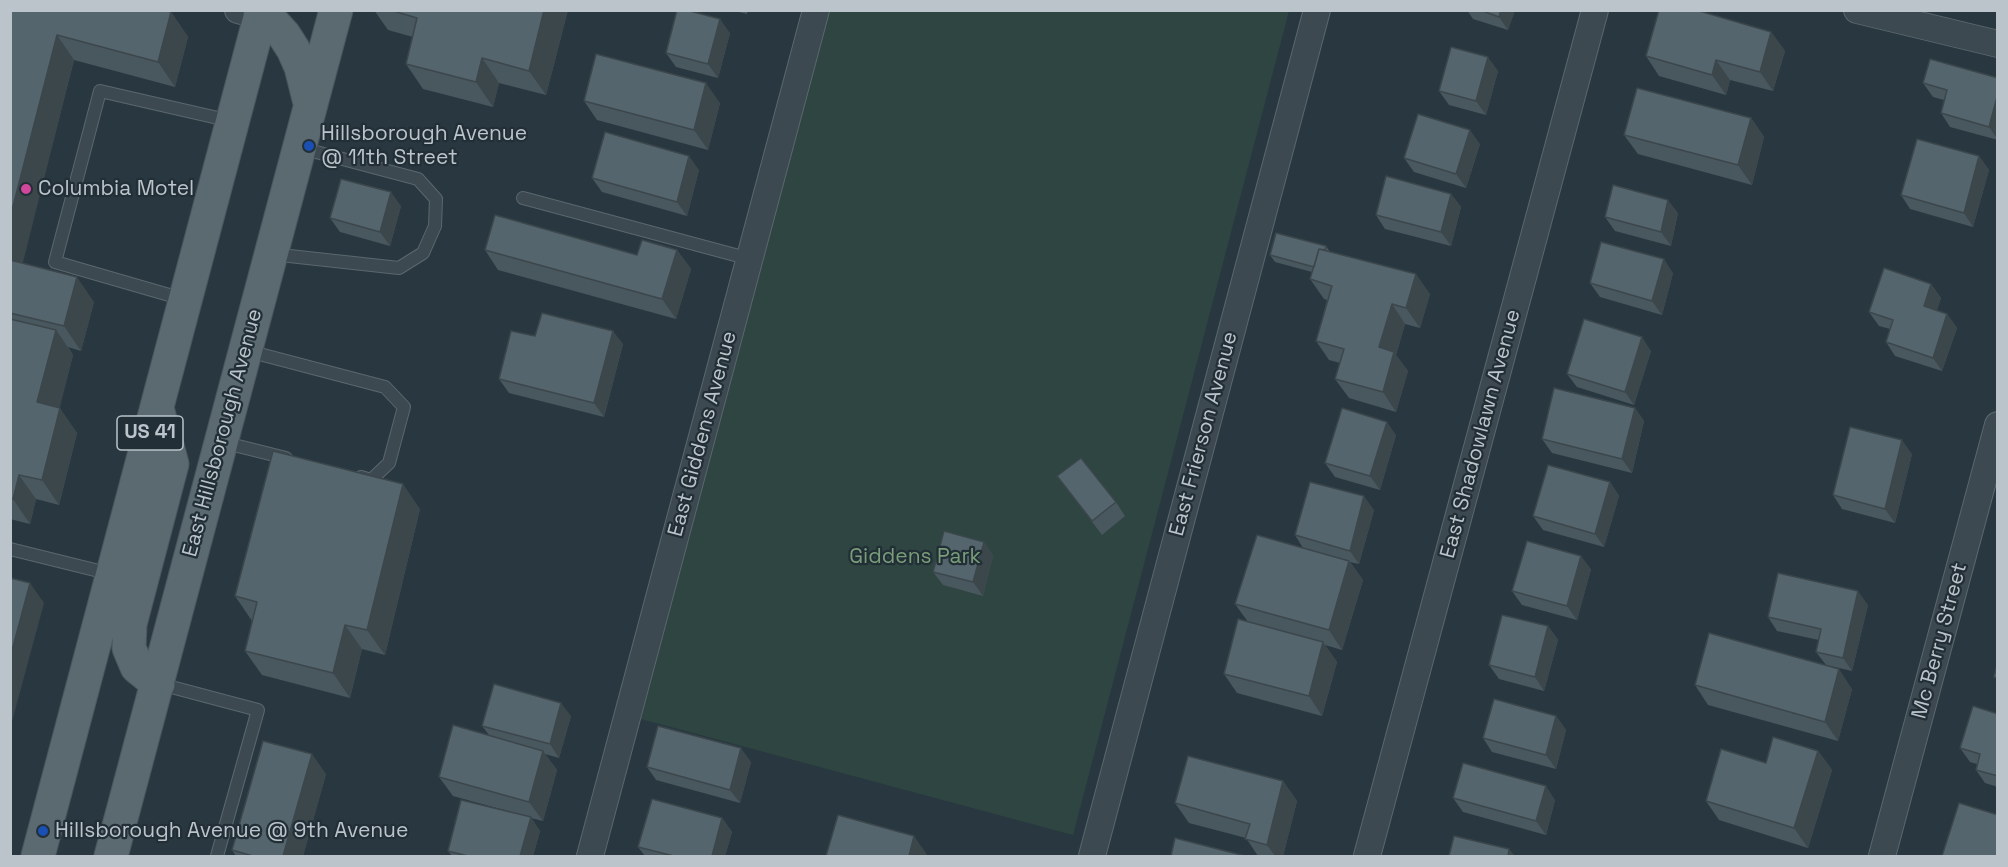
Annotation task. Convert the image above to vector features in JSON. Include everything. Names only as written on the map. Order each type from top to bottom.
[{"type":"main road","name":"East Hillsborough Avenue","points":[[111,856],[336,10]]},
{"type":"main road","points":[[253,12],[275,25],[293,49],[301,67],[310,105]]},
{"type":"main road","name":"US 41","points":[[38,856],[232,121],[253,12]]},
{"type":"main road","points":[[157,407],[172,464],[130,624],[129,648],[136,667],[158,684]]},
{"type":"street","name":"East Giddens Avenue","points":[[590,856],[816,10]]},
{"type":"street","name":"East Frierson Avenue","points":[[1092,856],[1317,10]]},
{"type":"street","name":"East Shadowlawn Avenue","points":[[1367,856],[1595,10]]},
{"type":"street","points":[[1857,10],[1998,44]]},
{"type":"street","name":"Mc Berry Street","points":[[1882,856],[1998,426]]},
{"type":"lane","points":[[185,299],[55,262],[100,91],[232,121]]},
{"type":"lane","points":[[270,254],[399,268],[423,253],[435,226],[436,199],[418,179],[298,148]]},
{"type":"lane","points":[[523,198],[750,259]]},
{"type":"lane","points":[[244,350],[385,387],[404,407],[389,463],[371,480],[350,474]]},
{"type":"lane","points":[[221,442],[296,461]]},
{"type":"lane","points":[[10,549],[112,574]]},
{"type":"lane","points":[[158,684],[258,710],[218,856]]},
{"type":"green space","name":"Giddens Park","points":[[829,11],[1289,11],[1073,835],[641,719]]},
{"type":"building","points":[[10,10],[164,10],[171,12],[158,62],[57,35],[10,218]]},
{"type":"building","points":[[390,10],[544,10],[529,71],[482,58],[476,82],[406,64],[417,18]]},
{"type":"building","points":[[677,10],[686,10],[720,19],[708,64],[666,53]]},
{"type":"building","points":[[1480,10],[1501,10],[1499,17]]},
{"type":"building","points":[[1659,10],[1696,10],[1771,32],[1760,72],[1716,60],[1712,75],[1646,56]]},
{"type":"building","points":[[1451,47],[1488,57],[1476,101],[1439,91]]},
{"type":"building","points":[[596,54],[706,83],[694,130],[584,101]]},
{"type":"building","points":[[1930,59],[1998,78],[1998,93],[1989,127],[1941,113],[1947,90],[1923,83]]},
{"type":"building","points":[[1637,88],[1751,118],[1738,165],[1624,135]]},
{"type":"building","points":[[1418,114],[1470,130],[1456,174],[1404,158]]},
{"type":"building","points":[[605,132],[689,156],[677,202],[592,178]]},
{"type":"building","points":[[1917,139],[1979,156],[1964,213],[1901,195]]},
{"type":"building","points":[[1386,176],[1451,194],[1441,232],[1376,215]]},
{"type":"building","points":[[341,179],[391,192],[380,232],[330,218]]},
{"type":"building","points":[[1613,185],[1668,200],[1661,232],[1605,217]]},
{"type":"building","points":[[495,215],[637,255],[642,240],[677,250],[662,299],[485,250]]},
{"type":"building","points":[[1276,233],[1326,246],[1325,250],[1319,249],[1314,267],[1270,255]]},
{"type":"building","points":[[1601,242],[1664,259],[1652,301],[1590,283]]},
{"type":"building","points":[[1319,249],[1416,274],[1406,308],[1392,304],[1379,347],[1394,352],[1383,392],[1335,379],[1344,349],[1316,341],[1332,286],[1310,279]]},
{"type":"building","points":[[10,260],[77,277],[64,326],[10,313]]},
{"type":"building","points":[[1884,268],[1931,284],[1924,306],[1947,314],[1933,358],[1886,342],[1893,320],[1869,312]]},
{"type":"building","points":[[542,313],[613,331],[594,403],[499,379],[511,331],[535,336]]},
{"type":"building","points":[[10,319],[56,330],[37,402],[60,408],[42,480],[19,475],[13,499],[10,499]]},
{"type":"building","points":[[1584,319],[1642,337],[1625,392],[1567,374]]},
{"type":"building","points":[[1554,388],[1635,408],[1622,459],[1542,439]]},
{"type":"building","points":[[1342,408],[1387,422],[1370,476],[1325,463]]},
{"type":"building","points":[[1850,427],[1902,440],[1885,509],[1833,495]]},
{"type":"building","points":[[273,451],[403,484],[367,630],[345,625],[333,673],[245,651],[257,602],[235,596]]},
{"type":"building","points":[[1081,458],[1116,502],[1092,521],[1057,476]]},
{"type":"building","points":[[1548,465],[1610,482],[1595,534],[1533,516]]},
{"type":"building","points":[[1310,482],[1364,496],[1350,551],[1295,535]]},
{"type":"building","points":[[944,531],[984,542],[973,582],[933,572]]},
{"type":"building","points":[[1257,535],[1349,561],[1329,630],[1235,604]]},
{"type":"building","points":[[1527,541],[1581,556],[1567,606],[1512,591]]},
{"type":"building","points":[[1778,573],[1858,591],[1843,658],[1816,652],[1821,629],[1768,617]]},
{"type":"building","points":[[10,578],[30,583],[10,658]]},
{"type":"building","points":[[1502,615],[1548,626],[1535,677],[1489,665]]},
{"type":"building","points":[[1238,619],[1323,642],[1309,696],[1224,674]]},
{"type":"building","points":[[1709,633],[1839,669],[1825,722],[1695,685]]},
{"type":"building","points":[[1998,662],[1998,678],[1994,677]]},
{"type":"building","points":[[494,684],[561,703],[550,744],[482,726]]},
{"type":"building","points":[[1494,699],[1556,716],[1546,755],[1483,738]]},
{"type":"building","points":[[1973,706],[1998,714],[1998,776],[1976,770],[1980,754],[1960,748]]},
{"type":"building","points":[[453,725],[543,751],[529,802],[439,777]]},
{"type":"building","points":[[658,726],[741,748],[730,790],[647,767]]},
{"type":"building","points":[[1773,737],[1818,751],[1794,828],[1706,801],[1721,749],[1766,763]]},
{"type":"building","points":[[263,741],[312,754],[283,856],[253,856],[232,850]]},
{"type":"building","points":[[1188,756],[1283,781],[1267,845],[1245,839],[1250,824],[1175,803]]},
{"type":"building","points":[[1463,763],[1546,786],[1536,821],[1453,798]]},
{"type":"building","points":[[652,799],[722,818],[712,856],[674,856],[638,847]]},
{"type":"building","points":[[461,800],[531,817],[520,856],[468,856],[448,851]]},
{"type":"building","points":[[1959,803],[1998,815],[1998,856],[1942,856]]},
{"type":"building","points":[[838,815],[914,836],[909,856],[826,856]]},
{"type":"building","points":[[1454,836],[1509,849],[1508,856],[1449,856]]},
{"type":"building","points":[[1175,838],[1245,856],[1171,856]]},
{"type":"place","name":"Hillsborough Avenue @ 11th Street","points":[[309,146]]},
{"type":"place","name":"Columbia Motel","points":[[26,189]]},
{"type":"place","name":"Hillsborough Avenue @ 9th Avenue","points":[[43,831]]}]
